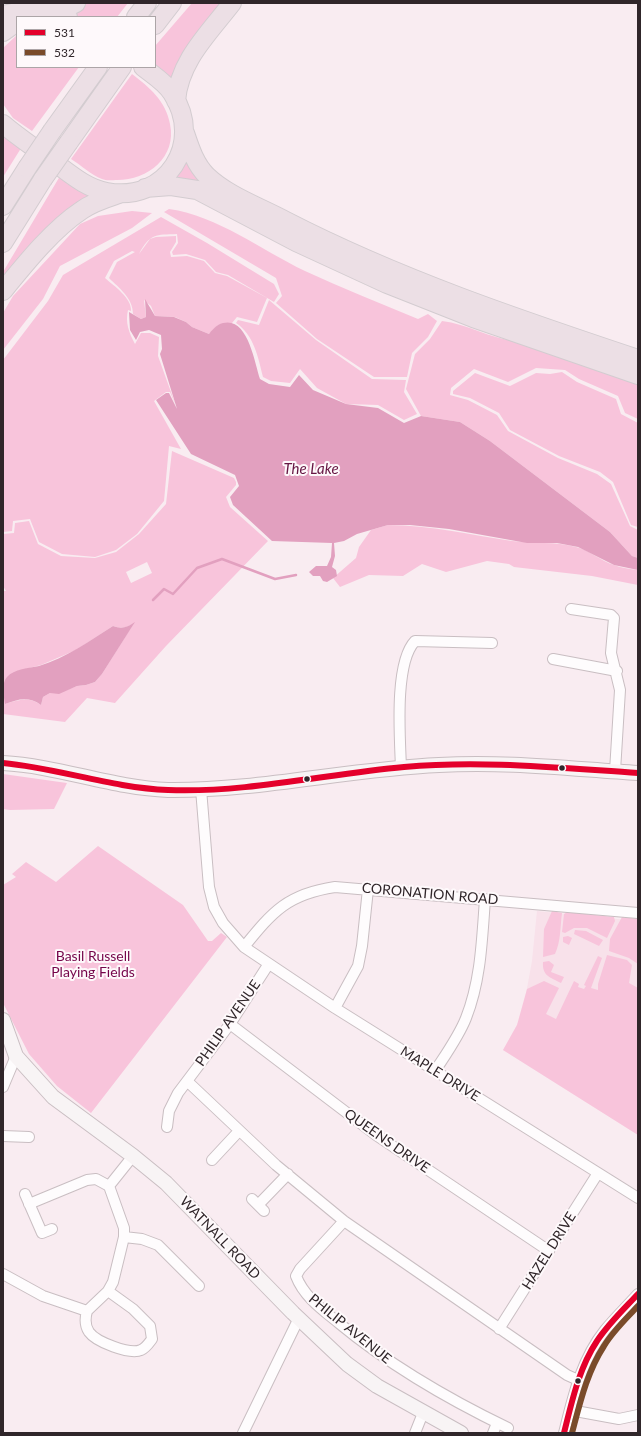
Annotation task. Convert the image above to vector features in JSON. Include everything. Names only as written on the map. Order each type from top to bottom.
[{"type":"highway","points":[[30,16],[53,8],[64,9],[76,3]]},
{"type":"highway","points":[[137,16],[148,3]]},
{"type":"highway","points":[[156,24],[172,3]]},
{"type":"highway","points":[[176,101],[180,78],[188,61],[232,3]]},
{"type":"highway","points":[[30,16],[53,8],[66,16]]},
{"type":"highway","points":[[3,206],[52,131],[97,68]]},
{"type":"highway","points":[[144,68],[169,89],[176,101],[180,110],[185,133],[197,164],[212,180],[235,194],[300,228],[353,253],[459,298],[638,359]]},
{"type":"highway","points":[[3,243],[43,179],[119,71]]},
{"type":"highway","points":[[3,124],[88,186],[107,192],[126,192]]},
{"type":"highway","points":[[145,188],[158,183],[174,168],[179,157],[185,133]]},
{"type":"highway","points":[[3,291],[39,248],[82,210],[95,203],[126,192],[145,188],[171,186],[197,190],[296,242],[387,284],[472,318],[638,375]]},
{"type":"street","points":[[571,609],[612,615],[614,618],[611,653],[617,671],[620,690],[615,772]]},
{"type":"street","points":[[401,768],[399,699],[411,645],[415,641],[492,643]]},
{"type":"street","points":[[553,659],[617,671]]},
{"type":"street","points":[[3,762],[56,770],[136,787],[167,790],[264,785],[441,764],[638,773]]},
{"type":"street","name":"MAPLE DRIVE","points":[[201,789],[209,887],[214,907],[223,923],[244,946],[268,965],[335,1008],[638,1198]]},
{"type":"street","name":"CORONATION ROAD","points":[[244,946],[268,917],[296,897],[308,892],[336,887],[638,913]]},
{"type":"street","points":[[335,1008],[352,978],[359,961],[368,889]]},
{"type":"street","points":[[435,1071],[466,1019],[474,995],[486,899]]},
{"type":"street","name":"PHILIP AVENUE","points":[[179,1119],[168,1122],[172,1103],[230,1024],[268,965]]},
{"type":"street","name":"WATNALL ROAD","points":[[3,1020],[16,1056],[53,1096],[134,1156],[166,1183],[299,1318],[347,1364],[377,1386],[461,1433]]},
{"type":"street","name":"QUEENS DRIVE","points":[[230,1024],[376,1135],[549,1251]]},
{"type":"street","points":[[3,1087],[16,1056]]},
{"type":"street","name":"PHILIP AVENUE","points":[[187,1081],[238,1131],[344,1221],[300,1269],[296,1276],[307,1295],[378,1354],[452,1401],[508,1428]]},
{"type":"street","points":[[212,1160],[238,1131]]},
{"type":"street","points":[[3,1136],[29,1137]]},
{"type":"street","points":[[109,1186],[134,1156]]},
{"type":"street","name":"HAZEL DRIVE","points":[[499,1329],[598,1173]]},
{"type":"street","points":[[258,1205],[288,1174]]},
{"type":"street","points":[[29,1204],[87,1180],[96,1179],[109,1186],[124,1228],[124,1237],[113,1282],[108,1291],[87,1311],[85,1319],[90,1334],[107,1344],[135,1351],[141,1350],[152,1339],[150,1326],[133,1309],[108,1291]]},
{"type":"street","points":[[25,1194],[42,1233],[52,1229]]},
{"type":"street","points":[[344,1221],[499,1329],[567,1375],[578,1380]]},
{"type":"street","points":[[124,1237],[142,1239],[158,1245],[197,1283],[202,1272]]},
{"type":"street","points":[[3,1274],[43,1296],[87,1311]]},
{"type":"street","points":[[564,1433],[578,1380],[604,1331],[638,1294]]},
{"type":"street","points":[[243,1433],[299,1318]]},
{"type":"street","points":[[570,1410],[619,1419],[638,1415]]},
{"type":"street","points":[[415,1433],[423,1413]]},
{"type":"street","points":[[493,1433],[497,1423]]},
{"type":"shaded area","points":[[537,911],[638,921],[638,1135],[503,1050],[517,1025],[523,1010],[532,961]]},
{"type":"green space","points":[[86,3],[128,3],[118,16],[74,16],[78,8]]},
{"type":"green space","points":[[192,3],[226,3],[172,75],[171,86],[156,68],[156,45]]},
{"type":"green space","points":[[16,36],[16,68],[78,68],[32,131],[13,118],[3,104],[3,48]]},
{"type":"green space","points":[[132,74],[156,95],[165,108],[170,124],[171,136],[169,147],[158,164],[149,171],[128,179],[104,180],[71,159]]},
{"type":"green space","points":[[3,129],[23,145],[3,177]]},
{"type":"green space","points":[[186,151],[208,183],[183,178],[169,179]]},
{"type":"green space","points":[[63,171],[96,193],[3,283],[3,272]]},
{"type":"green space","points":[[169,209],[187,213],[222,226],[305,271],[418,319],[428,314],[437,321],[428,337],[412,353],[407,377],[374,377],[317,339],[276,303],[282,296],[276,278],[164,212]]},
{"type":"green space","points":[[132,211],[152,213],[132,228],[60,266],[43,299],[3,350],[3,313],[13,296],[80,224],[98,216]]},
{"type":"green space","points":[[161,217],[274,284],[279,294],[274,302],[228,275],[216,272],[205,260],[186,254],[173,255],[172,252],[178,243],[177,234],[159,235],[150,239],[156,237],[176,236],[176,242],[170,252],[171,257],[187,256],[204,261],[215,273],[227,276],[267,298],[257,322],[237,317],[232,323],[218,325],[209,334],[192,327],[186,322],[175,317],[155,316],[151,306],[144,300],[146,317],[141,319],[133,314],[131,303],[128,298],[109,278],[117,262],[135,252],[132,251],[114,261],[105,278],[129,301],[131,311],[128,310],[127,323],[129,332],[135,344],[141,333],[150,333],[159,337],[158,356],[176,406],[170,392],[166,392],[154,401],[181,449],[169,446],[164,501],[137,534],[116,550],[95,557],[62,554],[39,542],[30,519],[13,521],[12,531],[3,532],[3,360],[48,301],[63,275]]},
{"type":"green space","points":[[269,300],[316,340],[372,379],[406,380],[404,392],[417,414],[404,420],[378,405],[346,404],[317,388],[300,369],[290,383],[271,381],[263,377],[257,354],[251,340],[236,323],[238,320],[259,325]]},
{"type":"green space","points":[[442,321],[515,341],[638,385],[638,419],[625,413],[618,396],[579,379],[565,370],[536,368],[508,382],[474,369],[451,388],[450,395],[468,400],[497,415],[508,431],[558,458],[597,474],[611,484],[630,526],[638,530],[638,558],[632,556],[610,532],[490,441],[460,422],[421,416],[406,389],[415,354],[430,339]]},
{"type":"green space","points":[[562,372],[577,382],[616,399],[621,414],[638,423],[638,527],[631,525],[613,482],[600,472],[559,456],[510,430],[499,413],[470,398],[453,394],[453,391],[475,373],[510,386],[536,373],[550,374]]},
{"type":"green space","points":[[172,451],[234,478],[236,485],[226,497],[230,507],[268,541],[166,646],[115,703],[87,698],[65,722],[3,714],[3,591],[6,591],[3,586],[3,534],[14,533],[15,523],[29,521],[38,544],[61,556],[95,558],[116,552],[139,534],[166,504]],"holes":[[[147,562],[152,573],[131,583],[126,572]],[[134,623],[102,674],[95,682],[77,686],[59,693],[50,693],[43,697],[41,705],[32,700],[19,700],[5,704],[18,671],[41,665],[76,650],[113,626],[124,628]]]},
{"type":"green space","points":[[388,525],[420,527],[520,542],[568,545],[586,551],[614,565],[638,570],[638,585],[592,576],[514,567],[509,564],[487,561],[446,572],[422,564],[403,576],[369,575],[340,587],[333,578],[356,558],[359,547],[371,530]]},
{"type":"green space","points":[[3,774],[67,783],[54,809],[10,810],[3,809]]},
{"type":"green space","name":"Basil Russell Playing Fields","points":[[98,846],[183,905],[208,941],[212,941],[221,933],[227,937],[91,1113],[57,1086],[29,1054],[3,1003],[3,885],[16,877],[12,874],[26,862],[56,882]]},
{"type":"green space","points":[[552,911],[562,913],[559,939],[555,954],[543,957],[544,929]]},
{"type":"green space","points":[[567,912],[614,917],[615,921],[607,938],[587,928],[574,928],[565,933],[562,932],[564,914]]},
{"type":"green space","points":[[622,917],[638,919],[638,964],[629,958],[609,951],[610,939]]},
{"type":"green space","points":[[575,930],[586,931],[603,940],[599,946],[574,934]]},
{"type":"green space","points":[[568,936],[572,938],[569,945],[563,942],[563,937]]},
{"type":"green space","points":[[607,955],[627,960],[632,965],[629,983],[638,988],[638,1135],[503,1050],[517,1025],[527,989],[544,981],[559,988],[546,1014],[556,1019],[574,981],[579,984],[578,987],[584,989],[586,986],[584,985],[598,956],[602,958],[591,988],[598,990],[598,984]]},
{"type":"green space","points":[[549,961],[554,965],[551,972],[564,977],[561,983],[545,973],[543,962]]},
{"type":"water","name":"The Lake","points":[[145,299],[155,316],[174,317],[209,334],[218,325],[228,323],[236,325],[248,340],[260,379],[269,384],[290,387],[299,375],[313,390],[346,404],[378,408],[404,423],[421,416],[460,422],[490,441],[610,532],[632,556],[638,558],[638,570],[614,565],[578,547],[557,543],[527,543],[449,529],[410,525],[388,525],[357,534],[344,541],[334,543],[335,556],[332,567],[336,570],[337,576],[327,582],[323,581],[320,576],[313,576],[309,572],[316,566],[327,566],[331,557],[332,543],[272,541],[233,505],[230,497],[239,486],[235,475],[191,454],[156,400],[166,393],[169,393],[177,409],[160,354],[162,349],[161,335],[149,330],[140,332],[136,340],[130,330],[129,312],[141,319],[146,317]]},
{"type":"water","points":[[135,622],[102,674],[95,682],[77,686],[59,694],[50,693],[43,697],[41,705],[28,699],[5,704],[3,690],[4,683],[10,674],[26,668],[49,663],[77,649],[113,626],[124,627]]},
{"type":"waterway","points":[[153,600],[164,589],[173,594],[197,568],[222,559],[275,579],[296,575]]},
{"type":"transit line","name":"531","points":[[3,763],[44,769],[126,786],[168,790],[227,789],[375,770],[433,765],[462,764],[550,767],[638,773]]},
{"type":"transit line","name":"531","points":[[564,1433],[585,1362],[606,1328],[638,1294]]},
{"type":"transit line","name":"532","points":[[572,1433],[585,1388],[598,1356],[611,1335],[638,1306]]}]
